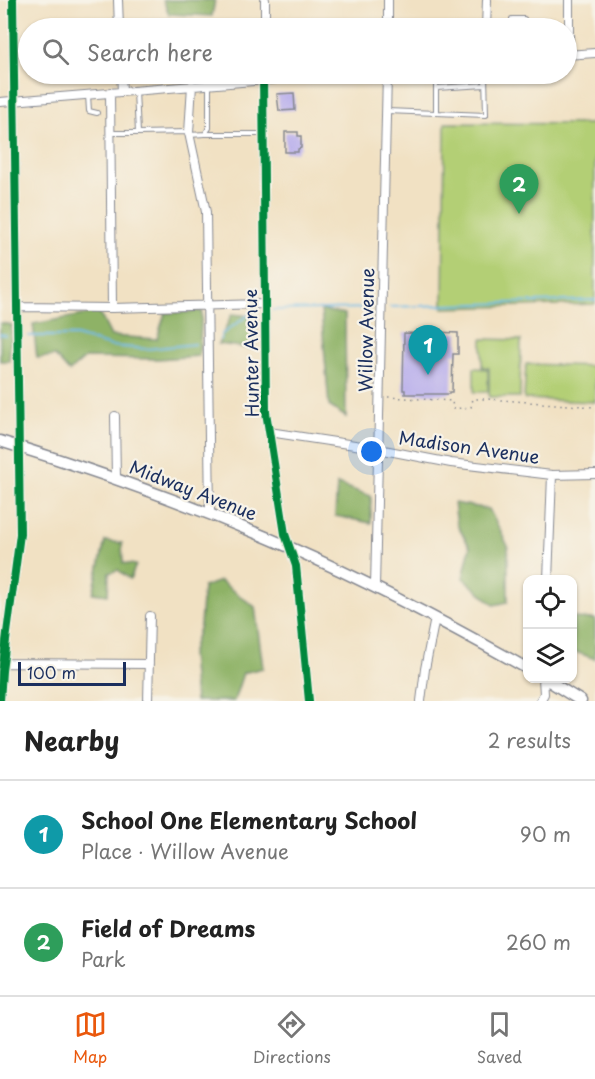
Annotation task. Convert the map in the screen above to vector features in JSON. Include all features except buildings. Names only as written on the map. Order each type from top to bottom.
[{"type":"street","points":[[0,701],[20,534],[13,0]]},
{"type":"street","points":[[118,0],[119,18]]},
{"type":"street","points":[[265,18],[266,0]]},
{"type":"street","points":[[387,18],[388,0]]},
{"type":"street","points":[[486,18],[487,0]]},
{"type":"street","points":[[569,0],[569,18]]},
{"type":"street","points":[[577,54],[595,53]]},
{"type":"street","points":[[122,84],[122,91]]},
{"type":"street","points":[[0,102],[209,84]]},
{"type":"street","name":"Hunter Avenue","points":[[263,84],[266,304],[264,377],[268,432],[277,494],[296,566],[309,701]]},
{"type":"street","name":"Willow Avenue","points":[[375,587],[387,84]]},
{"type":"street","points":[[192,85],[189,134],[206,212],[210,514]]},
{"type":"street","points":[[110,92],[112,308]]},
{"type":"street","points":[[17,307],[112,308],[266,304]]},
{"type":"street","points":[[115,416],[116,478]]},
{"type":"street","name":"Madison Avenue","points":[[268,432],[451,463],[552,475],[595,474]]},
{"type":"street","name":"Midway Avenue","points":[[0,441],[116,478],[290,547],[375,587],[523,666]]},
{"type":"street","points":[[548,575],[552,475]]},
{"type":"street","points":[[148,701],[150,615]]},
{"type":"street","points":[[421,701],[435,618]]},
{"type":"street","points":[[3,663],[149,664]]},
{"type":"street","points":[[540,701],[544,694],[544,683]]},
{"type":"street","points":[[552,683],[581,701]]},
{"type":"lane","points":[[205,134],[209,128],[209,84]]},
{"type":"lane","points":[[436,84],[436,113]]},
{"type":"lane","points":[[386,111],[486,115],[485,86],[436,88]]},
{"type":"lane","points":[[136,90],[138,133]]},
{"type":"lane","points":[[88,94],[89,111],[97,113]]},
{"type":"lane","points":[[110,133],[264,134]]},
{"type":"path","points":[[386,398],[452,401],[453,409],[471,407],[473,399],[595,406]]},
{"type":"green space","points":[[163,0],[215,0],[212,16],[169,14]]},
{"type":"green space","points":[[445,123],[595,124],[595,304],[443,308]]},
{"type":"green space","points":[[321,310],[345,314],[346,417],[329,406]]},
{"type":"green space","points":[[202,311],[199,356],[158,359],[85,358],[69,372],[55,356],[37,358],[33,324],[99,312],[111,336],[157,339],[165,313]]},
{"type":"green space","points":[[232,314],[258,317],[254,349],[218,344]]},
{"type":"green space","points":[[0,323],[12,325],[9,361],[0,361]]},
{"type":"green space","points":[[482,339],[521,340],[520,397],[489,397],[489,368],[482,367]]},
{"type":"green space","points":[[526,364],[595,366],[595,402],[524,399]]},
{"type":"green space","points":[[474,368],[488,369],[488,392],[474,392]]},
{"type":"green space","points":[[337,484],[371,496],[371,523],[335,516]]},
{"type":"green space","points":[[454,503],[489,509],[508,546],[508,602],[494,605],[463,578],[470,547],[457,525]]},
{"type":"green space","points":[[105,541],[122,543],[123,563],[136,565],[130,579],[118,570],[109,573],[108,595],[93,593]]},
{"type":"green space","points":[[220,581],[255,607],[263,668],[243,673],[234,701],[195,701],[191,654],[200,625],[203,587]]},
{"type":"green space","points":[[577,618],[595,619],[595,659],[577,652]]},
{"type":"waterway","points":[[390,307],[595,300]]},
{"type":"waterway","points":[[273,310],[371,308]]},
{"type":"waterway","points":[[220,340],[222,334],[254,311]]},
{"type":"waterway","points":[[0,334],[5,335]]},
{"type":"waterway","points":[[29,336],[76,336],[111,346],[147,349],[195,344]]},
{"type":"cycle path","points":[[0,701],[20,534],[13,0]]},
{"type":"cycle path","points":[[263,84],[266,412],[285,534],[296,566],[309,701]]},
{"type":"place","name":"Field of Dreams","points":[[519,214]]},
{"type":"place","name":"School One Elementary School","points":[[428,375]]}]
